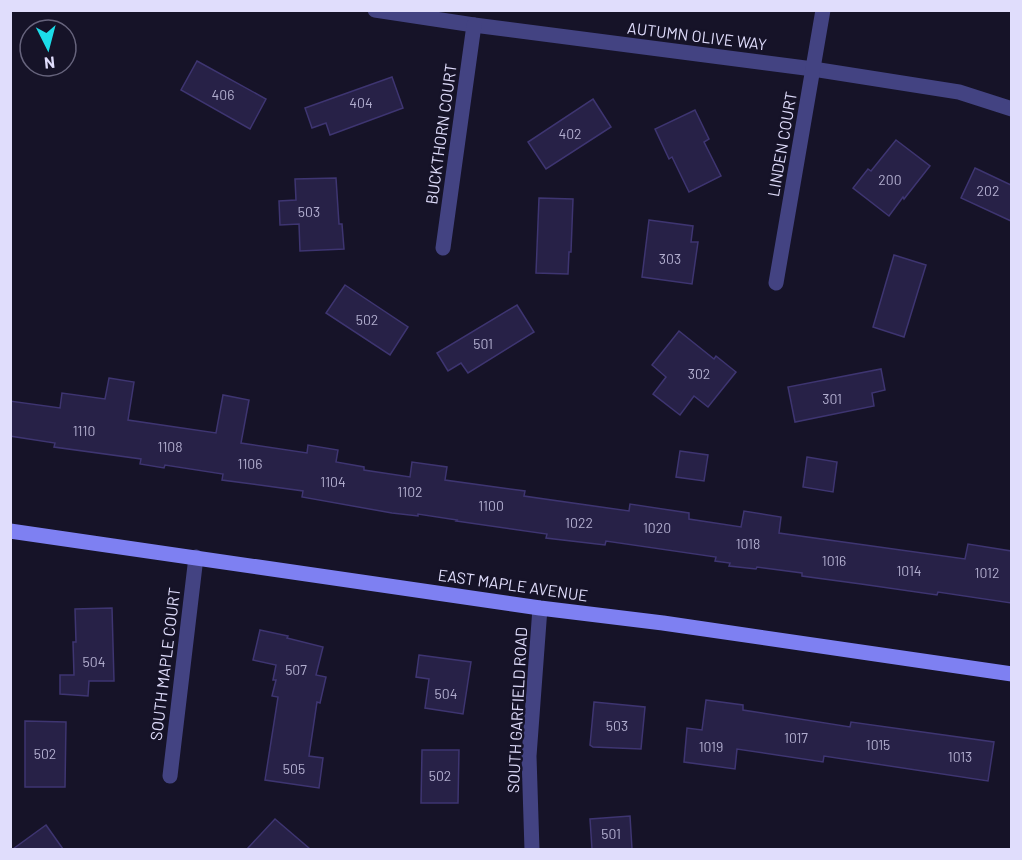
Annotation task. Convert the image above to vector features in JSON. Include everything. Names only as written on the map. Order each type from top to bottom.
[{"type":"main road","name":"EAST MAPLE AVENUE","points":[[10,531],[1011,674]]},
{"type":"street","name":"AUTUMN OLIVE WAY","points":[[375,10],[813,69],[959,92],[1011,109]]},
{"type":"street","name":"LINDEN COURT","points":[[776,283],[823,10]]},
{"type":"street","name":"BUCKTHORN COURT","points":[[443,248],[474,25]]},
{"type":"street","name":"SOUTH MAPLE COURT","points":[[170,776],[196,557]]},
{"type":"street","name":"SOUTH GARFIELD ROAD","points":[[532,849],[529,756],[540,608]]},
{"type":"building","points":[[197,61],[266,99],[250,129],[181,90]]},
{"type":"building","points":[[392,77],[403,108],[330,135],[326,123],[312,128],[305,108]]},
{"type":"building","points":[[593,99],[611,127],[546,169],[528,142]]},
{"type":"building","points":[[695,110],[709,139],[704,142],[721,176],[689,192],[672,157],[669,159],[655,129]]},
{"type":"building","points":[[896,140],[930,166],[889,216],[853,188],[868,169],[871,171]]},
{"type":"building","points":[[975,168],[1011,185],[1011,221],[961,198]]},
{"type":"building","points":[[336,178],[339,224],[342,224],[344,249],[300,251],[299,224],[280,225],[279,201],[296,200],[295,179]]},
{"type":"building","points":[[539,198],[573,199],[568,274],[536,273]]},
{"type":"building","points":[[649,220],[693,226],[691,242],[698,242],[692,284],[642,277]]},
{"type":"building","points":[[894,255],[926,265],[904,337],[873,327]]},
{"type":"building","points":[[345,285],[408,327],[390,355],[326,313]]},
{"type":"building","points":[[517,305],[534,332],[468,373],[461,363],[448,371],[437,353]]},
{"type":"building","points":[[679,331],[714,359],[716,356],[736,372],[708,407],[694,396],[680,415],[653,394],[666,377],[652,365]]},
{"type":"building","points":[[881,369],[885,390],[872,393],[874,406],[795,422],[788,387]]},
{"type":"building","points":[[109,378],[134,382],[128,420],[216,433],[223,395],[249,400],[241,443],[307,453],[308,445],[338,450],[336,462],[364,467],[364,470],[410,477],[412,462],[447,467],[445,480],[525,491],[524,496],[629,511],[630,504],[689,513],[689,519],[741,527],[744,511],[781,517],[779,533],[965,559],[968,544],[1011,551],[1011,603],[802,576],[802,573],[757,567],[756,569],[729,566],[730,563],[715,561],[716,557],[606,541],[605,545],[546,538],[547,534],[418,514],[418,516],[392,513],[302,497],[303,491],[222,480],[223,474],[165,465],[164,468],[140,464],[141,459],[54,447],[55,443],[10,436],[10,401],[60,408],[62,393],[105,399]]},
{"type":"building","points":[[680,451],[708,455],[704,481],[676,477]]},
{"type":"building","points":[[807,457],[837,462],[833,492],[803,487]]},
{"type":"building","points":[[112,608],[114,681],[89,681],[88,696],[60,694],[60,675],[74,675],[75,609]]},
{"type":"building","points":[[260,630],[323,647],[316,675],[326,677],[320,703],[317,702],[309,756],[323,758],[319,788],[265,780],[278,697],[272,696],[276,680],[273,680],[276,665],[253,660]]},
{"type":"building","points":[[419,655],[471,662],[463,714],[425,708],[429,679],[416,677]]},
{"type":"building","points":[[706,700],[743,705],[743,710],[850,727],[851,722],[994,742],[988,781],[824,756],[823,762],[737,749],[735,769],[684,762],[687,728],[702,730]]},
{"type":"building","points":[[594,702],[645,707],[641,749],[590,745]]},
{"type":"building","points":[[25,721],[66,722],[65,787],[25,787]]},
{"type":"building","points":[[422,750],[459,750],[458,803],[421,803]]},
{"type":"building","points":[[630,816],[632,849],[592,849],[590,819]]},
{"type":"building","points":[[275,819],[310,849],[247,849]]},
{"type":"building","points":[[46,825],[63,849],[13,849]]}]
